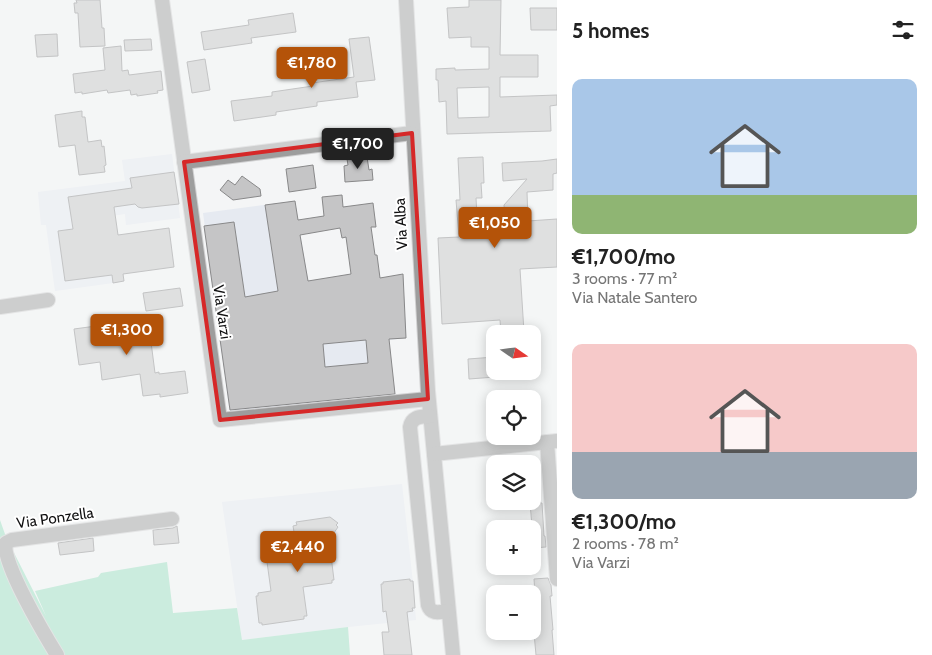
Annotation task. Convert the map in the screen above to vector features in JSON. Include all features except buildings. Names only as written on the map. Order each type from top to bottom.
[{"type":"street","name":"Via Varzi","points":[[162,0],[220,420],[428,399]]},
{"type":"street","name":"Via Alba","points":[[406,0],[428,399],[453,655]]},
{"type":"street","points":[[184,162],[412,132]]},
{"type":"street","points":[[0,306],[48,300]]},
{"type":"street","points":[[430,416],[414,419],[410,427],[428,605],[429,609],[433,612],[448,611]]},
{"type":"street","points":[[434,454],[552,442],[557,579]]},
{"type":"street","name":"Via Ponzella","points":[[57,655],[21,592],[5,551],[6,544],[12,540],[172,519]]},
{"type":"highlighted area","points":[[412,133],[428,399],[220,420],[184,162]]},
{"type":"shaded area","points":[[172,154],[180,218],[126,225],[125,214],[104,217],[113,283],[55,291],[46,225],[41,225],[38,192],[125,181],[122,160]]},
{"type":"shaded area","points":[[295,201],[309,286],[403,275],[406,338],[389,340],[395,398],[230,414],[203,213]]},
{"type":"shaded area","points":[[402,484],[416,620],[242,640],[222,502]]},
{"type":"green space","points":[[0,520],[6,537],[46,616],[35,591],[98,577],[101,573],[167,562],[173,613],[237,608],[242,640],[348,627],[350,655],[0,655]]}]
